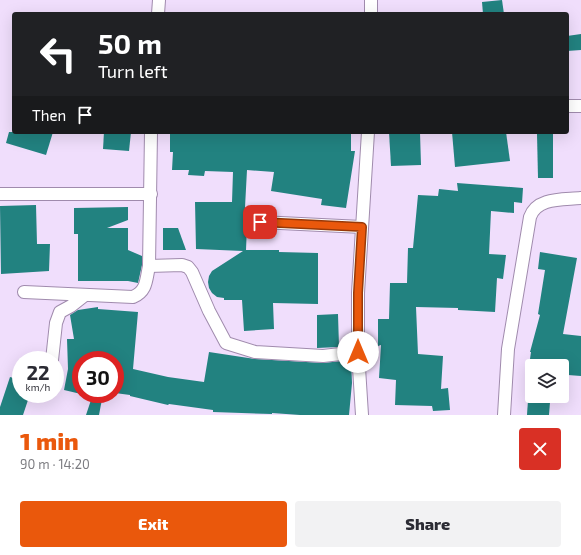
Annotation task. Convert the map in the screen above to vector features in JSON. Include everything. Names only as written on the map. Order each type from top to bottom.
[{"type":"street","points":[[158,12],[159,0]]},
{"type":"street","points":[[370,0],[371,12]]},
{"type":"street","points":[[569,106],[581,106]]},
{"type":"street","points":[[24,292],[133,297],[140,294],[145,286],[149,266],[151,134]]},
{"type":"street","points":[[362,415],[358,352],[358,293],[368,134]]},
{"type":"street","points":[[0,194],[151,194]]},
{"type":"street","points":[[504,415],[508,349],[530,217],[535,207],[546,202],[581,198]]},
{"type":"street","points":[[260,222],[362,227]]},
{"type":"street","points":[[149,266],[182,265],[188,267],[192,272],[209,311],[226,342],[255,352],[323,356],[358,352]]},
{"type":"street","points":[[53,351],[56,323],[60,312],[71,306],[85,295]]},
{"type":"building","points":[[502,0],[504,12],[483,12],[482,2]]},
{"type":"building","points":[[581,34],[581,50],[569,51],[569,36]]},
{"type":"building","points":[[9,132],[12,132],[12,134],[52,134],[46,155],[6,143]]},
{"type":"building","points":[[104,134],[131,134],[129,151],[103,149]]},
{"type":"building","points":[[170,134],[351,134],[351,151],[355,151],[346,208],[321,205],[322,199],[271,191],[274,172],[247,170],[244,226],[247,226],[246,250],[279,250],[279,252],[318,253],[318,304],[273,303],[274,329],[244,331],[242,300],[224,300],[224,298],[217,297],[209,288],[208,282],[212,271],[243,251],[196,249],[195,202],[232,202],[233,172],[205,171],[204,176],[188,175],[189,170],[172,170],[173,152],[170,152]]},
{"type":"building","points":[[389,134],[420,134],[421,165],[391,166]]},
{"type":"building","points":[[452,134],[506,134],[510,161],[455,167]]},
{"type":"building","points":[[537,134],[553,134],[553,178],[538,178]]},
{"type":"building","points":[[457,183],[523,188],[522,203],[514,202],[514,213],[491,211],[489,254],[506,255],[503,279],[497,278],[495,312],[458,310],[458,308],[416,307],[418,354],[443,356],[441,389],[448,388],[450,410],[433,411],[432,406],[395,405],[396,380],[379,378],[381,345],[378,346],[378,319],[389,319],[390,283],[407,283],[408,248],[413,248],[418,195],[438,196],[439,189],[458,191]]},
{"type":"building","points":[[36,205],[37,244],[50,244],[49,271],[1,274],[0,206]]},
{"type":"building","points":[[128,207],[128,220],[107,228],[128,228],[128,250],[142,256],[142,265],[138,283],[128,281],[78,281],[78,234],[74,234],[74,208]]},
{"type":"building","points":[[163,228],[178,228],[186,250],[163,250]]},
{"type":"building","points":[[540,252],[577,258],[563,334],[581,336],[581,376],[569,375],[569,359],[530,359],[530,352],[540,315],[538,314],[545,270],[538,269]]},
{"type":"building","points":[[98,307],[98,309],[138,312],[133,369],[168,377],[204,382],[209,352],[255,359],[323,363],[351,360],[352,383],[349,415],[213,412],[213,410],[168,405],[130,396],[124,394],[124,351],[72,351],[72,392],[64,390],[68,369],[67,339],[74,339],[70,315],[78,310]]},
{"type":"building","points":[[338,314],[339,347],[317,348],[317,315]]},
{"type":"building","points":[[10,377],[12,378],[12,403],[27,403],[23,415],[0,415],[0,407]]},
{"type":"building","points":[[90,403],[101,403],[99,415],[86,415]]},
{"type":"building","points":[[528,403],[550,403],[549,415],[527,415]]},
{"type":"route","points":[[260,222],[362,227],[358,293],[358,352]]}]
